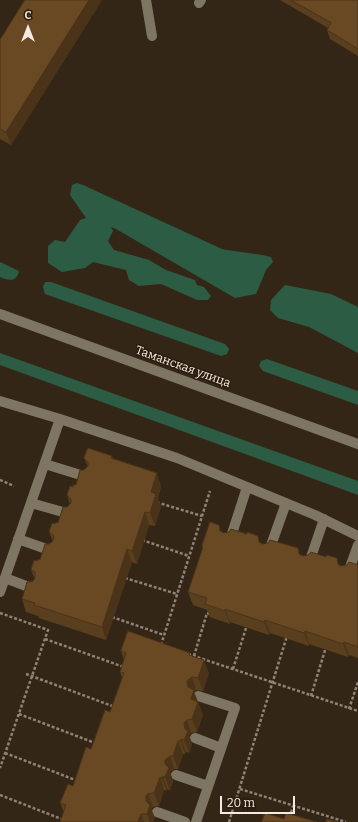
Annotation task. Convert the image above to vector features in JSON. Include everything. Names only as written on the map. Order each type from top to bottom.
[{"type":"street","points":[[146,0],[152,36]]},
{"type":"street","name":"Таманская улица","points":[[0,314],[358,444]]},
{"type":"street","points":[[0,401],[178,458],[286,502],[358,536]]},
{"type":"street","points":[[0,592],[60,419]]},
{"type":"street","points":[[45,464],[87,476]]},
{"type":"street","points":[[230,540],[247,487]]},
{"type":"street","points":[[31,502],[70,514]]},
{"type":"street","points":[[270,551],[286,502]]},
{"type":"street","points":[[309,562],[324,519]]},
{"type":"street","points":[[18,540],[52,551]]},
{"type":"street","points":[[348,574],[358,545]]},
{"type":"street","points":[[5,578],[34,589]]},
{"type":"street","points":[[196,822],[220,748],[235,708],[198,696]]},
{"type":"street","points":[[194,738],[220,748]]},
{"type":"street","points":[[176,775],[208,786]]},
{"type":"street","points":[[157,812],[186,822]]},
{"type":"path","points":[[167,647],[160,645],[215,474]]},
{"type":"path","points":[[0,480],[14,486]]},
{"type":"path","points":[[158,506],[159,502],[202,516]]},
{"type":"path","points":[[140,543],[142,540],[189,556]]},
{"type":"path","points":[[123,581],[124,577],[176,594]]},
{"type":"path","points":[[194,656],[207,613],[211,614]]},
{"type":"path","points":[[0,614],[48,630],[0,768]]},
{"type":"path","points":[[106,615],[164,635]]},
{"type":"path","points":[[233,669],[247,624],[250,626]]},
{"type":"path","points":[[229,822],[286,636],[290,636]]},
{"type":"path","points":[[45,639],[127,668],[128,665]]},
{"type":"path","points":[[311,696],[326,646],[330,648]]},
{"type":"path","points":[[187,654],[358,712]]},
{"type":"path","points":[[26,674],[116,708]]},
{"type":"path","points":[[349,709],[358,682]]},
{"type":"path","points":[[19,714],[97,744]]},
{"type":"path","points":[[3,744],[8,746]]},
{"type":"path","points":[[5,753],[78,781]]},
{"type":"path","points":[[240,789],[346,822]]},
{"type":"path","points":[[0,795],[67,821],[68,817]]},
{"type":"path","points":[[288,822],[293,806]]},
{"type":"path","points":[[331,822],[332,818]]},
{"type":"green space","points":[[77,183],[222,249],[271,257],[273,262],[266,270],[256,294],[235,298],[111,227],[113,231],[108,241],[114,250],[149,260],[166,270],[195,280],[197,285],[204,287],[211,296],[208,300],[197,300],[161,284],[139,286],[129,280],[126,270],[93,262],[85,268],[62,272],[48,263],[48,246],[55,240],[65,242],[80,220],[86,218],[70,195],[72,185]]},
{"type":"green space","points":[[0,262],[19,271],[18,275],[12,280],[0,277]]},
{"type":"green space","points":[[45,282],[51,282],[225,344],[229,349],[227,354],[221,356],[45,294],[43,287]]},
{"type":"green space","points":[[285,285],[331,294],[358,307],[358,353],[309,327],[278,318],[270,310],[271,300]]},
{"type":"green space","points":[[0,353],[358,481],[358,495],[0,365]]},
{"type":"green space","points":[[267,359],[358,391],[358,405],[263,371],[259,366],[261,361]]},
{"type":"building","points":[[25,0],[89,0],[6,132],[0,129],[0,40]]},
{"type":"building","points":[[291,0],[358,0],[358,49],[327,30],[331,23]]},
{"type":"building","points":[[88,448],[112,456],[111,458],[157,473],[151,492],[156,494],[150,513],[145,512],[132,551],[127,549],[102,627],[34,605],[35,603],[22,599],[27,582],[33,581],[35,578],[35,572],[31,570],[34,560],[40,560],[45,544],[49,544],[53,541],[54,536],[49,532],[52,523],[58,523],[63,507],[67,507],[71,503],[71,499],[67,495],[70,486],[73,487],[73,485],[76,485],[80,470],[84,470],[88,466],[88,462],[84,458]]},
{"type":"building","points":[[210,522],[219,525],[220,531],[224,533],[229,532],[231,529],[247,534],[247,532],[258,536],[259,542],[262,544],[268,543],[270,540],[298,548],[299,554],[303,556],[308,555],[311,552],[326,557],[326,555],[337,558],[338,564],[341,566],[347,565],[349,562],[358,565],[358,647],[344,642],[343,644],[305,631],[304,633],[265,620],[264,622],[225,609],[225,611],[205,604],[207,598],[188,592]]},
{"type":"building","points":[[128,631],[190,653],[189,655],[204,660],[198,678],[192,677],[187,681],[188,687],[194,690],[191,699],[198,702],[192,719],[187,720],[184,723],[185,729],[188,731],[184,740],[181,739],[181,741],[178,741],[173,756],[170,756],[165,760],[165,764],[169,768],[165,777],[160,777],[154,793],[146,796],[146,801],[150,805],[147,814],[141,814],[138,822],[60,822],[66,805],[60,803],[68,784],[73,786],[86,747],[91,749],[105,710],[110,712],[124,673],[120,672],[126,653],[121,651]]},
{"type":"building","points":[[265,813],[284,819],[286,813],[317,822],[262,822]]},
{"type":"building","points":[[327,819],[338,822],[326,822]]}]
